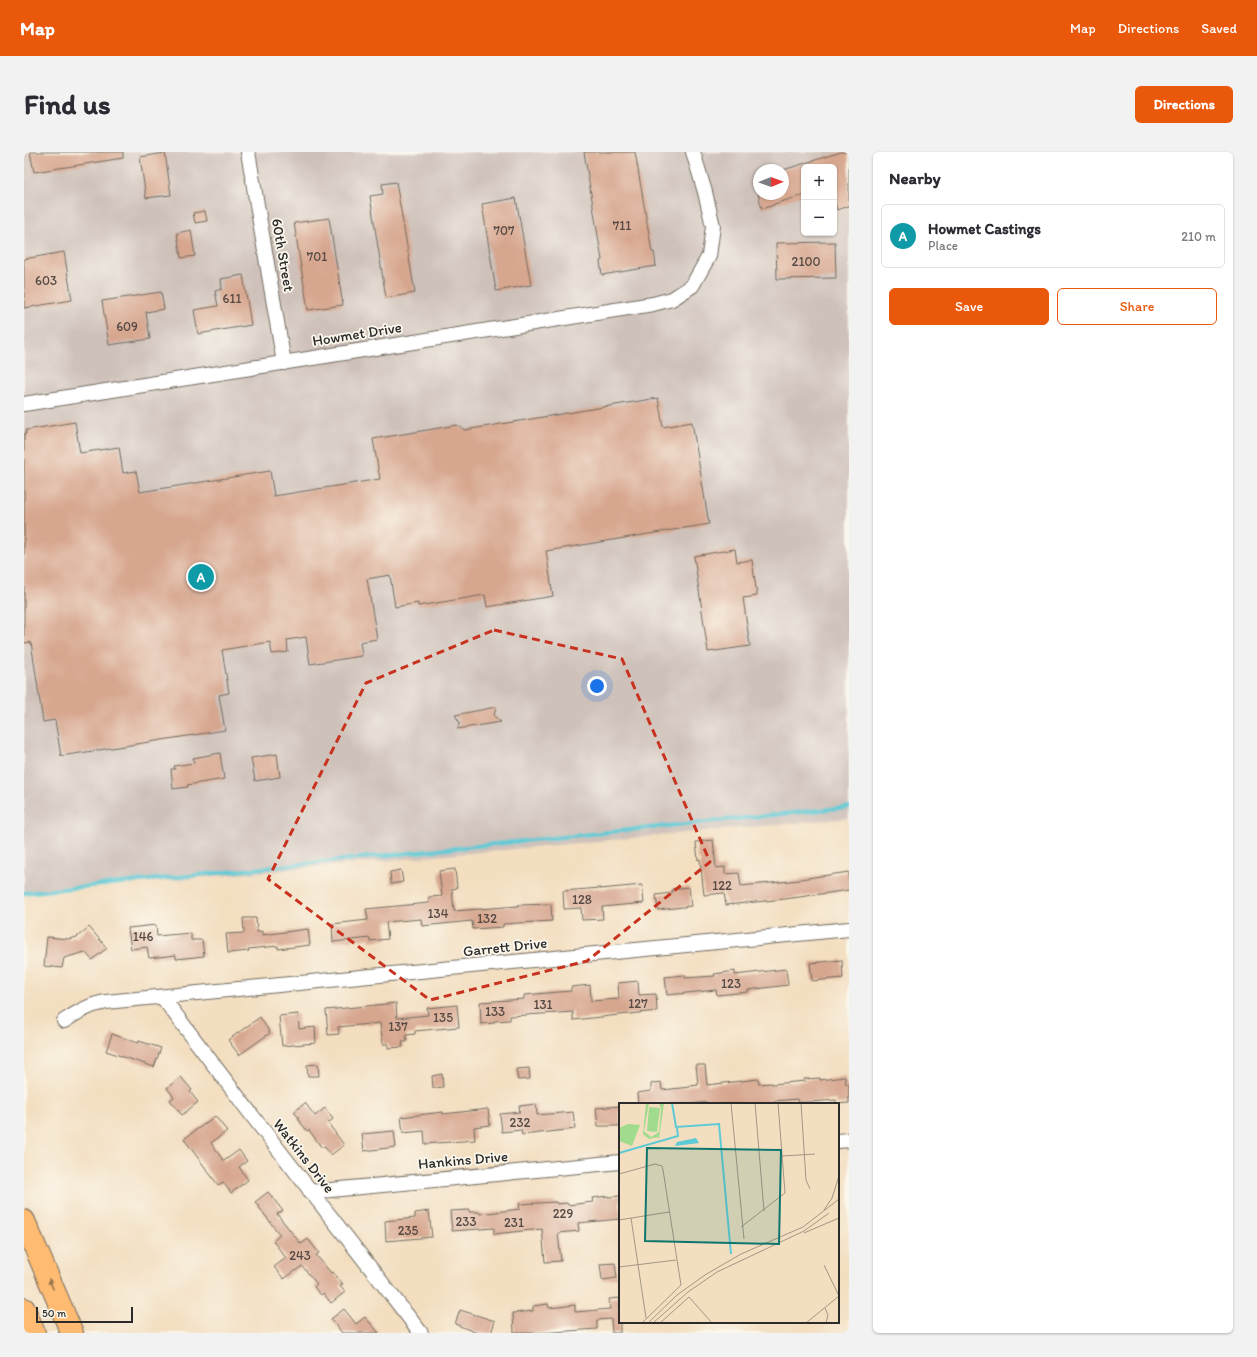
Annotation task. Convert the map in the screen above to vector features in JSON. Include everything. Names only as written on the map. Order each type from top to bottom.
[{"type":"highway","points":[[24,1221],[72,1333]]},
{"type":"highway","points":[[24,1309],[34,1333]]},
{"type":"street","name":"60th Street","points":[[248,152],[284,363]]},
{"type":"street","name":"Howmet Drive","points":[[24,404],[653,304],[672,299],[692,286],[709,256],[713,226],[693,152]]},
{"type":"street","name":"Garrett Drive","points":[[64,1021],[78,1012],[96,1004],[849,930]]},
{"type":"street","name":"Watkins Drive","points":[[163,998],[310,1192],[421,1333]]},
{"type":"street","points":[[839,1141],[849,1140]]},
{"type":"street","name":"Hankins Drive","points":[[310,1192],[619,1162]]},
{"type":"highlighted area","points":[[494,630],[622,659],[710,862],[587,961],[430,1000],[268,879],[366,683]]},
{"type":"shaded area","points":[[24,152],[849,152],[849,818],[24,894]]},
{"type":"building","points":[[30,152],[123,152],[123,158],[34,172]]},
{"type":"building","points":[[584,152],[635,152],[652,252],[654,252],[656,266],[602,275],[600,261],[602,260]]},
{"type":"building","points":[[841,152],[849,152],[849,206],[837,210],[837,164],[802,164]]},
{"type":"building","points":[[165,153],[171,195],[146,198],[140,157]]},
{"type":"building","points":[[801,164],[801,196],[789,200],[789,168]]},
{"type":"building","points":[[396,182],[415,293],[386,298],[370,196],[383,194],[382,184]]},
{"type":"building","points":[[516,198],[531,285],[496,291],[482,204]]},
{"type":"building","points":[[760,200],[787,200],[774,204],[762,209]]},
{"type":"building","points":[[205,211],[207,221],[195,223],[193,213]]},
{"type":"building","points":[[329,218],[343,305],[308,310],[294,223]]},
{"type":"building","points":[[191,230],[195,256],[181,258],[177,233]]},
{"type":"building","points":[[835,242],[836,278],[777,279],[776,243]]},
{"type":"building","points":[[64,252],[72,300],[24,308],[24,259]]},
{"type":"building","points":[[243,275],[251,325],[198,334],[194,310],[218,306],[215,291],[222,289],[221,279]]},
{"type":"building","points":[[161,292],[164,309],[146,312],[150,339],[109,345],[102,301]]},
{"type":"building","points":[[658,398],[663,427],[692,422],[709,524],[546,551],[553,596],[487,607],[485,595],[418,606],[418,603],[395,607],[390,575],[367,579],[377,639],[360,642],[362,656],[310,664],[306,637],[287,640],[288,652],[272,654],[270,642],[222,650],[229,693],[219,695],[225,730],[61,756],[55,720],[43,722],[31,642],[24,643],[24,434],[26,434],[26,430],[75,422],[80,453],[119,447],[123,473],[136,471],[140,492],[270,471],[274,496],[380,479],[373,439],[457,425],[465,430]]},
{"type":"building","points":[[735,549],[737,562],[752,560],[757,596],[743,598],[750,646],[708,652],[694,556]]},
{"type":"building","points":[[496,707],[494,716],[501,722],[457,729],[460,723],[455,715]]},
{"type":"building","points":[[220,753],[224,779],[187,785],[188,787],[173,789],[171,769],[175,769],[174,766],[194,763],[193,758]]},
{"type":"building","points":[[277,754],[280,777],[255,781],[251,758]]},
{"type":"building","points":[[713,840],[716,868],[725,867],[725,874],[739,873],[741,886],[800,880],[849,872],[849,890],[726,905],[724,893],[704,895],[700,859],[698,860],[696,842]]},
{"type":"building","points":[[455,869],[457,888],[452,889],[454,911],[518,905],[551,904],[552,921],[503,924],[503,927],[473,929],[472,921],[422,926],[421,919],[386,922],[388,939],[370,941],[370,938],[333,942],[332,924],[368,920],[366,909],[429,903],[429,897],[442,896],[439,871]]},
{"type":"building","points":[[401,870],[403,882],[391,884],[390,872]]},
{"type":"building","points":[[642,885],[644,903],[602,907],[603,919],[582,920],[581,908],[564,909],[563,891]]},
{"type":"building","points":[[689,887],[691,906],[658,910],[656,895],[672,893],[672,889]]},
{"type":"building","points":[[243,918],[256,918],[257,932],[262,931],[262,935],[308,929],[310,945],[278,949],[278,946],[228,953],[226,934],[244,933]]},
{"type":"building","points":[[156,925],[157,936],[191,933],[191,940],[202,940],[204,956],[176,959],[176,955],[149,958],[147,947],[131,949],[128,928]]},
{"type":"building","points":[[89,927],[107,948],[92,960],[85,952],[64,958],[62,968],[44,966],[47,937],[69,939],[77,937]]},
{"type":"building","points":[[842,960],[843,978],[812,981],[810,963]]},
{"type":"building","points":[[786,969],[788,985],[748,990],[748,992],[717,995],[716,990],[667,995],[665,977],[685,975],[685,978],[715,976],[714,974],[735,971],[735,975]]},
{"type":"building","points":[[638,981],[639,995],[656,994],[657,1011],[573,1020],[573,1012],[510,1016],[510,1020],[481,1024],[480,1002],[524,999],[524,995],[571,991],[571,987],[590,985],[591,1001],[619,999],[618,983]]},
{"type":"building","points":[[396,1003],[397,1018],[428,1015],[427,1008],[457,1005],[459,1027],[415,1031],[415,1034],[406,1035],[407,1042],[402,1042],[403,1047],[388,1048],[388,1044],[383,1044],[380,1023],[338,1027],[339,1034],[328,1035],[326,1010]]},
{"type":"building","points":[[298,1014],[299,1029],[315,1027],[316,1043],[282,1046],[279,1016]]},
{"type":"building","points":[[260,1017],[270,1033],[239,1055],[228,1040]]},
{"type":"building","points":[[112,1034],[138,1043],[139,1041],[161,1048],[154,1067],[106,1051]]},
{"type":"building","points":[[318,1064],[319,1076],[308,1076],[307,1065]]},
{"type":"building","points":[[696,1065],[705,1065],[707,1085],[758,1079],[759,1084],[772,1084],[805,1081],[804,1079],[820,1078],[820,1080],[845,1077],[846,1084],[849,1084],[849,1103],[839,1104],[836,1103],[836,1100],[798,1103],[797,1099],[774,1101],[774,1103],[638,1103],[637,1093],[651,1091],[651,1084],[661,1082],[662,1090],[698,1085]]},
{"type":"building","points":[[529,1068],[530,1079],[518,1080],[516,1069]]},
{"type":"building","points":[[442,1074],[443,1087],[433,1088],[432,1076]]},
{"type":"building","points":[[181,1077],[192,1090],[190,1092],[198,1102],[182,1115],[170,1100],[174,1097],[167,1088]]},
{"type":"building","points":[[305,1103],[315,1116],[325,1108],[333,1119],[328,1123],[344,1145],[331,1155],[324,1146],[322,1148],[309,1130],[307,1131],[294,1112]]},
{"type":"building","points":[[536,1104],[537,1115],[573,1112],[575,1129],[522,1135],[521,1130],[502,1132],[500,1114],[520,1112],[519,1106]]},
{"type":"building","points":[[619,1106],[619,1126],[598,1126],[596,1108]]},
{"type":"building","points":[[488,1109],[490,1125],[474,1127],[475,1140],[425,1144],[424,1131],[403,1133],[401,1117]]},
{"type":"building","points":[[215,1116],[227,1131],[211,1143],[224,1161],[239,1150],[247,1161],[239,1167],[248,1180],[231,1193],[223,1182],[218,1185],[184,1139]]},
{"type":"building","points":[[394,1131],[396,1147],[364,1151],[362,1134]]},
{"type":"building","points":[[268,1192],[283,1211],[277,1214],[301,1244],[308,1239],[319,1253],[316,1255],[331,1273],[333,1272],[343,1284],[340,1286],[345,1292],[331,1303],[323,1293],[321,1295],[314,1287],[317,1284],[302,1266],[284,1279],[274,1267],[286,1258],[273,1241],[280,1235],[255,1202]]},
{"type":"building","points":[[619,1196],[619,1219],[578,1223],[579,1231],[558,1233],[561,1261],[545,1262],[542,1229],[494,1234],[494,1228],[452,1231],[450,1211],[469,1210],[469,1212],[479,1212],[480,1214],[520,1209],[519,1204],[556,1202],[557,1204],[567,1203],[568,1205],[593,1202],[592,1198]]},
{"type":"building","points":[[429,1211],[432,1237],[386,1241],[385,1221],[415,1218],[415,1213]]},
{"type":"building","points":[[615,1263],[617,1278],[602,1280],[600,1264]]},
{"type":"building","points":[[619,1298],[620,1333],[612,1333],[611,1319],[597,1320],[597,1329],[539,1333],[514,1333],[513,1313],[533,1311],[533,1306],[548,1304],[549,1308],[575,1305],[575,1312],[610,1309],[609,1299]]},
{"type":"building","points":[[344,1309],[356,1324],[365,1317],[379,1333],[342,1333],[331,1319]]},
{"type":"building","points":[[460,1310],[495,1321],[491,1333],[477,1333],[455,1324]]},
{"type":"waterway","points":[[24,893],[849,807]]},
{"type":"place","name":"Howmet Castings","points":[[201,577]]}]
